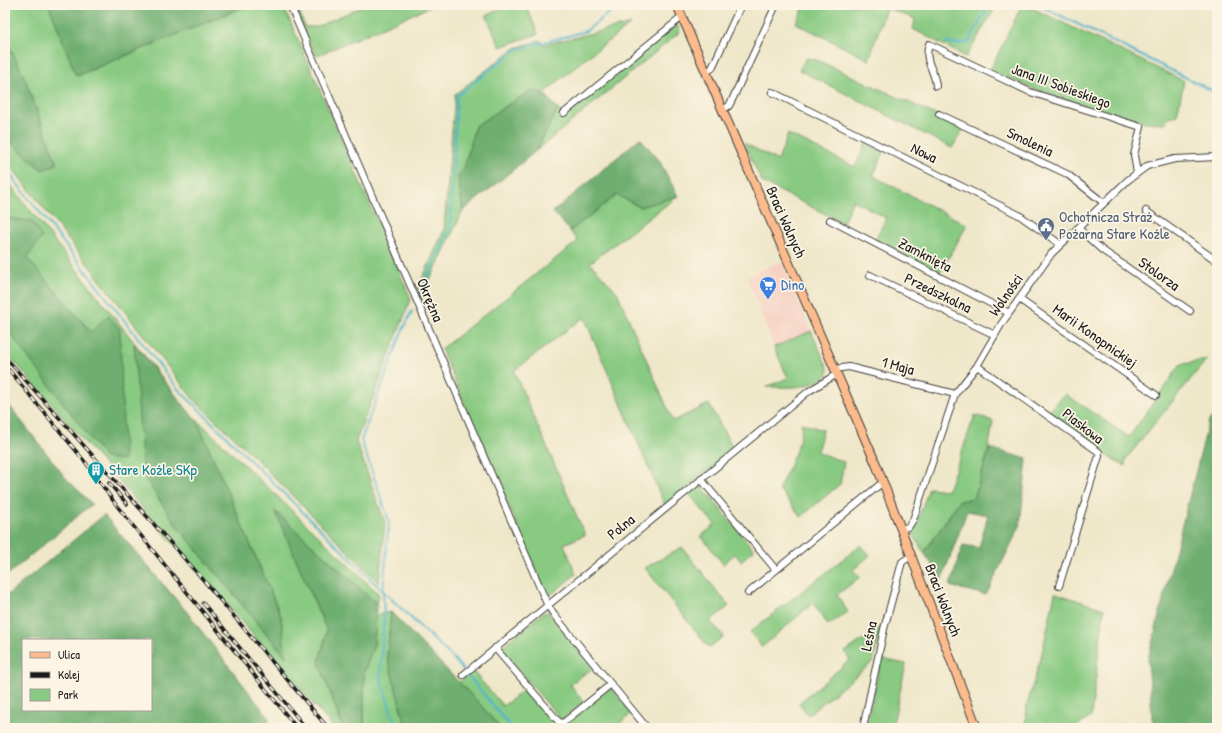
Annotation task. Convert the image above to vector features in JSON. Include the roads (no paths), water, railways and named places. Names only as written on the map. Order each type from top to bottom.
[{"type":"main road","name":"Braci Wolnych","points":[[677,5],[883,482],[977,728]]},
{"type":"street","name":"Okrężna","points":[[290,5],[547,604]]},
{"type":"street","points":[[706,73],[712,68],[741,5]]},
{"type":"street","points":[[722,110],[731,102],[776,5]]},
{"type":"street","points":[[564,113],[682,17]]},
{"type":"street","name":"Jana III Sobieskiego","points":[[936,86],[936,81],[928,63],[926,52],[929,44],[1030,92],[1140,127],[1134,155],[1137,173]]},
{"type":"street","name":"Nowa","points":[[772,92],[1018,215],[1060,244]]},
{"type":"street","name":"Smolenia","points":[[939,114],[1067,174],[1104,203]]},
{"type":"street","name":"Wolności","points":[[901,530],[909,526],[913,520],[955,394],[977,366],[1018,299],[1060,244],[1137,173],[1153,164],[1175,159],[1217,157]]},
{"type":"street","points":[[1146,211],[1217,261]]},
{"type":"street","name":"Zamknięta","points":[[830,220],[1009,313]]},
{"type":"street","name":"Stolorza","points":[[1078,228],[1102,250],[1190,311]]},
{"type":"street","name":"Przedszkolna","points":[[870,275],[995,335]]},
{"type":"street","name":"Marii Konopnickiej","points":[[1018,299],[1156,395]]},
{"type":"street","name":"Piaskowa","points":[[977,366],[1099,452],[1060,586]]},
{"type":"street","name":"1 Maja","points":[[836,371],[849,367],[955,394]]},
{"type":"street","name":"Polna","points":[[465,673],[547,604],[809,391],[836,371]]},
{"type":"street","points":[[701,479],[776,570]]},
{"type":"street","points":[[748,593],[883,482]]},
{"type":"street","name":"Leśna","points":[[864,728],[892,595],[902,562],[911,556]]},
{"type":"street","points":[[547,604],[554,615],[647,728]]},
{"type":"street","points":[[495,648],[559,722],[563,722],[611,684]]},
{"type":"waterway","points":[[419,295],[450,229],[457,96],[515,50],[586,31],[619,5]]},
{"type":"waterway","points":[[946,43],[959,44],[969,42],[989,5]]},
{"type":"waterway","points":[[1039,5],[1217,93]]},
{"type":"waterway","points":[[5,168],[178,389],[453,658],[512,728]]},
{"type":"waterway","points":[[396,728],[380,676],[384,617],[383,591],[389,521],[361,440],[402,332],[412,311]]},
{"type":"railway","points":[[5,357],[200,576],[328,728]]},
{"type":"railway","points":[[9,370],[86,463],[117,506],[297,728]]},
{"type":"railway","points":[[109,483],[127,504]]},
{"type":"railway","points":[[203,603],[306,728]]},
{"type":"place","name":"Ochotnicza Straż Pożarna Stare Koźle","points":[[1046,241]]},
{"type":"place","name":"Dino","points":[[768,300]]},
{"type":"place","name":"Stare Koźle SKp","points":[[96,485]]}]
